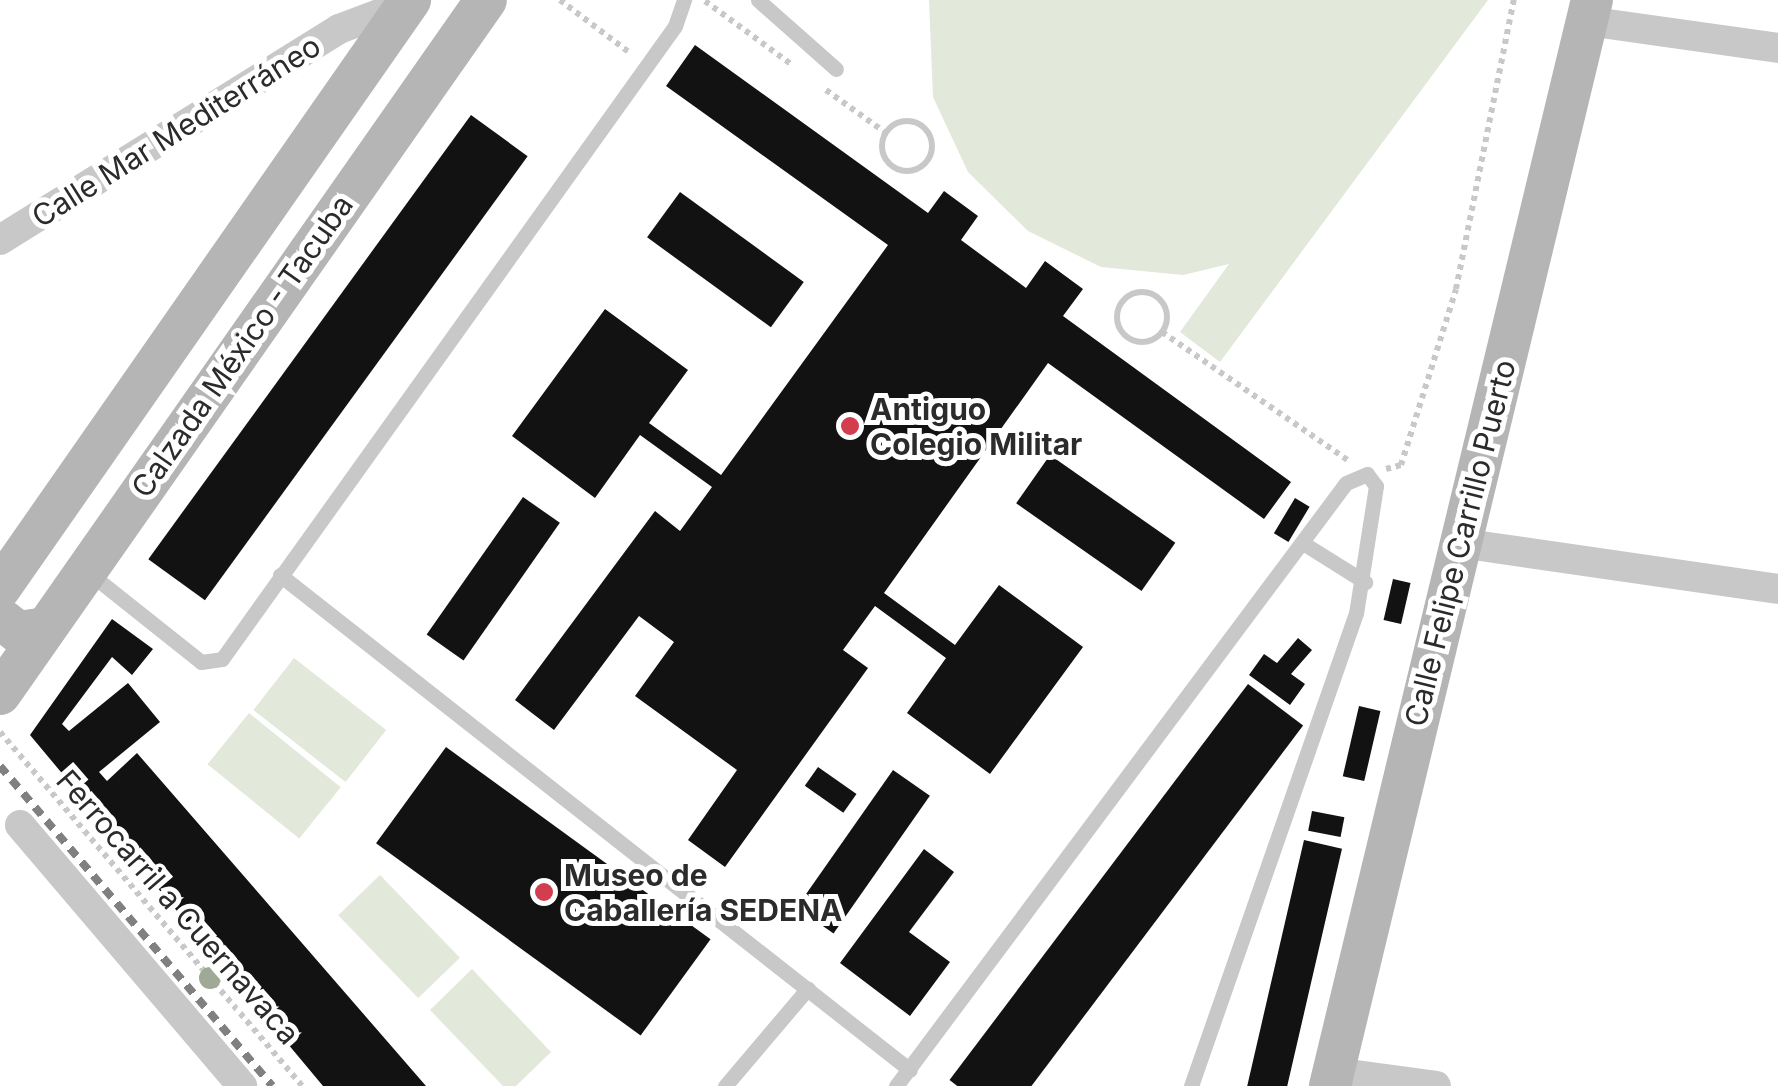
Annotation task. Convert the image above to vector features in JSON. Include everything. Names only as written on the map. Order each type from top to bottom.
[{"type":"main road","name":"Calzada México - Tacuba","points":[[0,694],[486,0]]},
{"type":"main road","name":"Calzada México - Tacuba","points":[[1,596],[408,1]]},
{"type":"main road","name":"Calle Felipe Carrillo Puerto","points":[[1332,1079],[1590,10]]},
{"type":"main road","points":[[1,596],[18,632],[45,628]]},
{"type":"street","name":"Calle Mar Mediterráneo","points":[[0,240],[339,29],[408,1]]},
{"type":"street","points":[[1590,10],[1778,48]]},
{"type":"street","points":[[1460,543],[1778,589]]},
{"type":"street","points":[[20,825],[242,1086]]},
{"type":"street","points":[[1332,1079],[1436,1086]]},
{"type":"lane","points":[[86,569],[212,664],[280,576],[646,66],[684,0]]},
{"type":"lane","points":[[758,0],[836,69]]},
{"type":"lane","points":[[896,1086],[1306,544],[1346,483],[1368,474],[1376,486],[1365,582],[1191,1086]]},
{"type":"lane","points":[[1306,544],[1365,582]]},
{"type":"lane","points":[[280,576],[910,1070]]},
{"type":"lane","points":[[725,1086],[808,988]]},
{"type":"path","points":[[560,0],[646,66]]},
{"type":"path","points":[[1162,332],[1368,474],[1400,465],[1456,289],[1514,0]]},
{"type":"path","points":[[906,121],[931,138],[931,154],[914,170],[897,170],[882,150],[886,133],[906,121]]},
{"type":"path","points":[[1133,294],[1156,297],[1167,317],[1162,332],[1140,342],[1125,336],[1121,304],[1133,294]]},
{"type":"path","name":"Ferrocarril a Cuernavaca","points":[[0,732],[302,1086]]},
{"type":"shaded area","points":[[929,0],[1488,0],[1220,362],[1180,332],[1229,264],[1183,275],[1101,267],[1028,231],[968,172],[933,97]]},
{"type":"shaded area","points":[[294,658],[386,730],[346,782],[253,710]]},
{"type":"shaded area","points":[[249,713],[341,787],[299,839],[207,764]]},
{"type":"shaded area","points":[[380,875],[460,958],[418,998],[338,915]]},
{"type":"shaded area","points":[[472,969],[551,1052],[516,1086],[503,1086],[430,1010]]},
{"type":"building","points":[[695,45],[928,213],[944,191],[978,216],[961,240],[1026,288],[1045,261],[1083,289],[1063,316],[1291,482],[1264,519],[1048,363],[884,593],[955,645],[999,585],[1083,647],[990,774],[907,713],[946,658],[875,606],[843,650],[868,668],[725,867],[688,840],[737,770],[635,696],[674,642],[639,616],[554,730],[515,700],[655,511],[680,531],[712,487],[640,435],[595,498],[512,436],[605,309],[688,370],[649,423],[721,475],[888,245],[666,86]]},
{"type":"building","points":[[471,115],[528,156],[205,600],[148,559]]},
{"type":"building","points":[[680,192],[804,282],[771,327],[647,237]]},
{"type":"building","points":[[1050,455],[1175,543],[1141,591],[1016,503]]},
{"type":"building","points":[[523,497],[560,523],[464,660],[427,635]]},
{"type":"building","points":[[1295,498],[1310,507],[1288,542],[1274,533]]},
{"type":"building","points":[[1393,579],[1411,583],[1401,624],[1384,620]]},
{"type":"building","points":[[112,619],[153,649],[132,675],[112,657],[62,724],[69,731],[128,683],[160,722],[99,772],[107,781],[137,753],[426,1086],[323,1086],[30,735]]},
{"type":"building","points":[[1298,638],[1312,650],[1291,674],[1305,684],[1290,705],[1249,675],[1264,654],[1277,663]]},
{"type":"building","points":[[1248,684],[1303,726],[1031,1086],[957,1086],[949,1080]]},
{"type":"building","points":[[1359,706],[1380,711],[1364,781],[1343,776]]},
{"type":"building","name":"Museo de Caballería SEDENA","points":[[446,747],[711,939],[641,1035],[376,843]]},
{"type":"building","points":[[818,767],[857,794],[843,813],[805,786]]},
{"type":"building","points":[[893,770],[930,796],[834,933],[797,908]]},
{"type":"building","points":[[1312,811],[1344,817],[1341,837],[1308,831]]},
{"type":"building","points":[[1304,840],[1342,849],[1287,1086],[1247,1086]]},
{"type":"building","points":[[924,849],[954,872],[909,932],[950,962],[910,1016],[840,963]]},
{"type":"railway","points":[[0,766],[272,1086]]},
{"type":"place","name":"Antiguo Colegio Militar","points":[[850,426]]},
{"type":"place","name":"Museo de Caballería SEDENA","points":[[544,892]]}]
